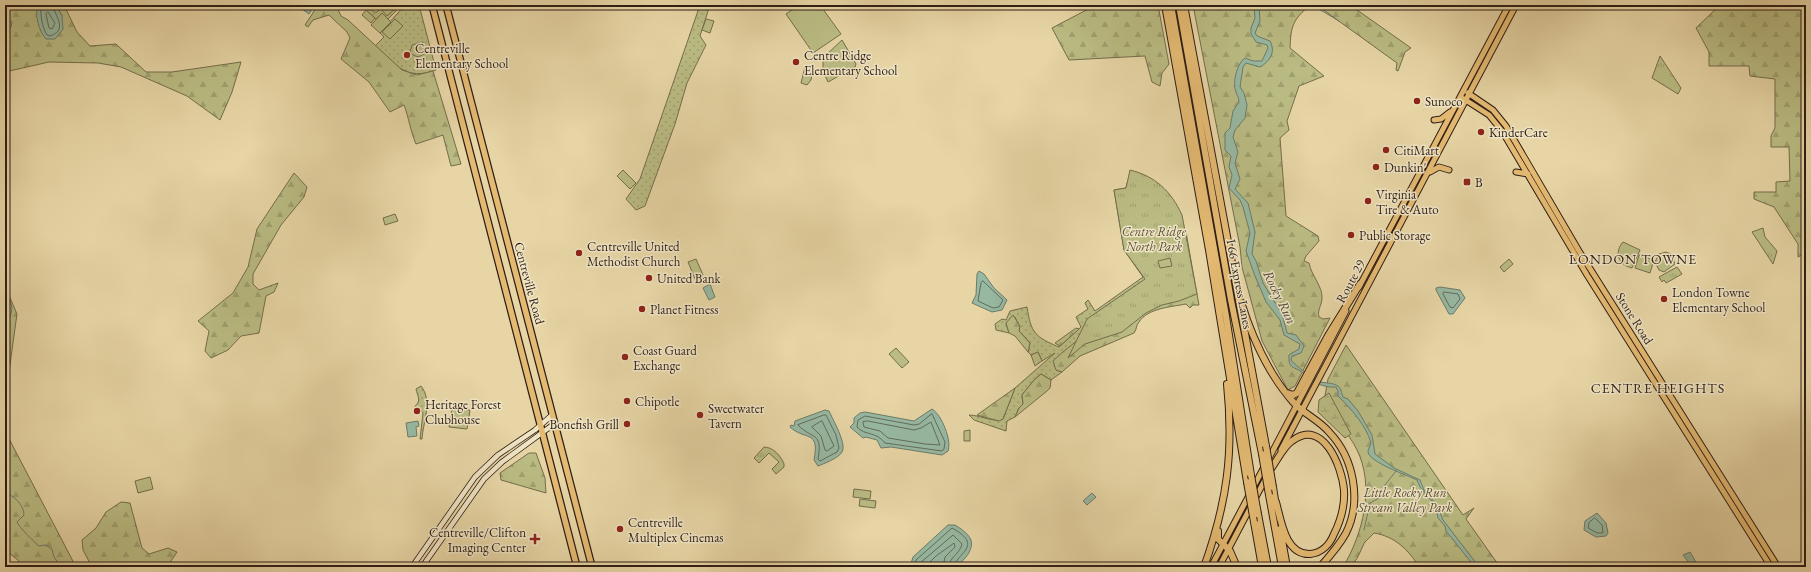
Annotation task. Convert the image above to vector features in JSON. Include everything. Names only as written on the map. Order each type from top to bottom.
[{"type":"highway","name":"Centreville Road","points":[[432,5],[542,424],[577,567]]},
{"type":"highway","name":"Centreville Road","points":[[446,5],[592,567]]},
{"type":"highway","points":[[1165,5],[1230,372],[1262,567]]},
{"type":"highway","name":"I 66 Express Lanes","points":[[1171,5],[1226,316],[1251,474],[1268,567]]},
{"type":"highway","name":"I 66 Express Lanes","points":[[1179,5],[1230,293],[1262,454],[1282,567]]},
{"type":"highway","points":[[1184,5],[1287,567]]},
{"type":"highway","points":[[1230,258],[1252,334],[1263,355],[1296,406],[1323,425],[1339,444],[1348,463],[1354,486],[1354,507],[1349,527],[1340,543],[1320,567]]},
{"type":"highway","points":[[1286,392],[1295,395],[1305,384],[1360,284]]},
{"type":"highway","points":[[1204,567],[1218,528],[1230,466],[1230,413],[1227,384],[1230,372]]},
{"type":"highway","points":[[1270,470],[1292,440],[1302,436],[1313,436],[1324,442],[1330,449],[1343,481],[1343,505],[1337,528],[1328,544],[1316,552],[1303,553],[1292,546],[1285,534],[1276,502]]},
{"type":"highway","points":[[1218,528],[1218,539],[1226,547],[1238,567]]},
{"type":"main road","name":"Route 29","points":[[1360,284],[1509,5]]},
{"type":"main road","name":"Route 29","points":[[1211,567],[1226,547],[1270,470],[1428,174],[1516,5]]},
{"type":"main road","name":"Stone Road","points":[[1464,90],[1493,110],[1506,126],[1579,251],[1778,567]]},
{"type":"main road","name":"Stone Road","points":[[1460,96],[1494,120],[1502,131],[1587,275],[1771,567]]},
{"type":"main road","points":[[1439,136],[1439,126],[1434,120],[1441,119],[1453,109]]},
{"type":"main road","points":[[1428,174],[1439,167],[1449,170]]},
{"type":"main road","points":[[1516,172],[1528,174]]},
{"type":"main road","name":"Route 29","points":[[1219,567],[1226,547],[1296,406],[1305,384]]},
{"type":"main road","points":[[412,567],[475,477],[498,455],[542,424],[552,415]]},
{"type":"main road","points":[[422,567],[484,479],[502,462],[544,433],[554,424]]},
{"type":"green space","points":[[5,5],[38,5],[41,31],[62,16],[56,5],[64,5],[77,32],[90,46],[116,44],[146,72],[172,72],[241,62],[232,92],[220,120],[187,96],[121,67],[98,63],[49,62],[5,72],[5,33],[10,20],[5,18]]},
{"type":"green space","points":[[318,5],[336,5],[341,16],[348,20],[402,70],[417,75],[433,71],[461,164],[451,166],[443,135],[416,144],[404,105],[390,112],[369,82],[341,59],[350,38],[347,32],[329,15],[313,20],[308,27],[305,25]]},
{"type":"green space","points":[[384,5],[402,5],[388,19],[382,13],[376,19],[366,10],[369,7],[374,12],[377,12]]},
{"type":"green space","points":[[385,5],[399,5],[387,16],[381,9]]},
{"type":"green space","points":[[405,5],[419,5],[436,70],[417,74],[409,72],[396,65],[375,46],[384,37],[380,33]]},
{"type":"green space","points":[[700,5],[710,5],[700,36],[706,45],[687,83],[675,124],[645,206],[636,210],[626,199],[640,179]]},
{"type":"green space","points":[[799,5],[820,5],[841,34],[813,53],[786,14]]},
{"type":"green space","points":[[1096,5],[1158,5],[1169,64],[1162,73],[1160,86],[1152,82],[1145,56],[1069,60],[1052,28]]},
{"type":"green space","points":[[1193,5],[1310,5],[1296,19],[1292,28],[1290,48],[1324,76],[1299,86],[1287,121],[1289,130],[1280,138],[1286,216],[1318,236],[1319,241],[1306,256],[1304,261],[1309,263],[1321,290],[1322,298],[1319,317],[1323,319],[1330,318],[1295,386],[1288,390],[1262,341],[1242,267],[1240,247]]},
{"type":"green space","points":[[1314,5],[1350,5],[1411,48],[1405,52],[1398,71],[1396,70],[1397,63],[1318,6]]},
{"type":"green space","points":[[1720,5],[1806,5],[1806,253],[1798,257],[1798,244],[1774,207],[1754,199],[1754,192],[1776,192],[1776,182],[1790,181],[1789,147],[1771,147],[1771,136],[1775,128],[1775,79],[1750,76],[1749,66],[1709,66],[1709,52],[1696,28]]},
{"type":"green space","points":[[366,10],[375,18],[371,23],[362,15]]},
{"type":"green space","points":[[382,13],[391,22],[380,33],[371,25]]},
{"type":"green space","points":[[395,19],[403,26],[390,39],[382,32]]},
{"type":"green space","points":[[706,19],[714,21],[710,33],[702,30]]},
{"type":"green space","points":[[842,40],[856,64],[855,67],[828,82],[823,71],[823,58]]},
{"type":"green space","points":[[423,42],[424,54],[418,57],[410,52],[412,45]]},
{"type":"green space","points":[[1660,56],[1681,88],[1678,94],[1652,78]]},
{"type":"green space","points":[[805,67],[813,69],[811,80],[807,85],[801,83]]},
{"type":"green space","points":[[623,170],[636,183],[630,189],[617,176]]},
{"type":"green space","name":"Centre Ridge North Park","points":[[1130,170],[1147,176],[1155,181],[1167,192],[1178,206],[1182,215],[1197,294],[1179,301],[1162,305],[1146,313],[1122,332],[1085,344],[1068,358],[1087,319],[1145,279],[1124,250],[1114,190],[1126,188]]},
{"type":"green space","points":[[294,173],[307,187],[304,197],[281,225],[253,274],[253,284],[259,290],[278,283],[274,292],[266,296],[259,333],[241,336],[228,350],[211,358],[205,351],[209,331],[198,321],[233,293],[248,267],[257,229]]},
{"type":"green space","name":"Centre Ridge North Park","points":[[1127,183],[1184,235],[1186,232],[1193,272],[1056,370],[1062,372],[1051,380],[1041,374],[1022,395],[1023,404],[1019,408],[1015,417],[1007,421],[1006,431],[974,420],[969,415],[995,420],[1003,419],[1015,388],[1055,353],[1042,361],[1038,352],[1031,355],[1028,352],[1030,343],[1019,331],[1019,326],[1015,317],[1006,323],[1009,333],[996,330],[995,324],[1002,319],[1006,320],[1010,311],[1027,307],[1030,323],[1039,337],[1059,347],[1081,327],[1076,317],[1088,309],[1085,303],[1088,300],[1095,311],[1143,277],[1124,250],[1114,190],[1126,188]]},
{"type":"green space","points":[[395,214],[398,221],[385,225],[383,218]]},
{"type":"green space","points":[[1763,228],[1765,237],[1777,251],[1773,264],[1752,232]]},
{"type":"green space","points":[[1623,242],[1640,250],[1632,268],[1623,264],[1619,258],[1618,254],[1620,246]]},
{"type":"green space","points":[[1666,252],[1671,254],[1675,264],[1664,272],[1659,270],[1655,262],[1659,254]]},
{"type":"green space","points":[[1639,255],[1654,260],[1650,273],[1635,268]]},
{"type":"green space","points":[[1170,258],[1172,266],[1160,268],[1158,261]]},
{"type":"green space","points":[[696,259],[703,275],[695,279],[688,262]]},
{"type":"green space","points":[[1509,259],[1513,264],[1504,272],[1500,267]]},
{"type":"green space","points":[[1677,267],[1682,274],[1666,283],[1664,280],[1662,282],[1659,277]]},
{"type":"green space","points":[[1193,272],[1199,305],[1193,305],[1190,308],[1186,304],[1154,311],[1143,317],[1138,323],[1134,333],[1080,356],[1062,372],[1056,370],[1053,361],[1085,335],[1120,312]]},
{"type":"green space","points":[[5,286],[17,314],[5,401]]},
{"type":"green space","points":[[1013,315],[1020,326],[1019,331],[1030,343],[1028,352],[1015,336],[1009,333],[1006,323]]},
{"type":"green space","points":[[1076,328],[1079,329],[1060,346],[1055,343]]},
{"type":"green space","name":"Little Rocky Run Stream Valley Park","points":[[1346,345],[1463,515],[1474,508],[1466,519],[1500,567],[1419,567],[1411,555],[1400,545],[1388,537],[1374,533],[1365,542],[1355,562],[1343,567],[1356,540],[1361,525],[1366,494],[1365,479],[1362,464],[1354,444],[1342,427],[1323,407],[1328,379]]},
{"type":"green space","points":[[896,348],[909,362],[902,368],[889,354]]},
{"type":"green space","points":[[1038,352],[1042,361],[1035,366],[1031,355]]},
{"type":"green space","points":[[1041,374],[1051,380],[1050,388],[1015,417],[1019,408],[1023,404],[1022,395]]},
{"type":"green space","points":[[421,386],[425,392],[427,405],[422,439],[420,439],[423,413],[420,409],[417,410],[415,406],[419,400],[416,389]]},
{"type":"green space","points":[[1015,388],[1003,419],[999,421],[977,415]]},
{"type":"green space","points":[[1329,393],[1351,434],[1345,438],[1318,412],[1319,400]]},
{"type":"green space","points":[[452,408],[470,410],[467,429],[449,427]]},
{"type":"green space","points":[[970,430],[970,441],[964,441],[964,431]]},
{"type":"green space","points":[[5,431],[76,567],[23,567],[18,560],[5,550]]},
{"type":"green space","points":[[764,447],[776,452],[784,464],[784,467],[776,474],[772,469],[779,462],[769,453],[759,463],[754,458]]},
{"type":"green space","points":[[529,453],[536,453],[545,478],[546,493],[501,480],[500,473]]},
{"type":"green space","points":[[150,477],[153,489],[138,493],[135,481]]},
{"type":"green space","points":[[854,489],[871,491],[870,499],[853,497]]},
{"type":"green space","points":[[860,499],[876,501],[875,508],[859,506]]},
{"type":"green space","points":[[121,502],[130,503],[142,548],[149,554],[168,548],[177,552],[167,567],[92,567],[83,550],[82,540],[96,528],[106,512]]},
{"type":"water","points":[[38,5],[56,5],[62,16],[63,29],[55,39],[46,39],[41,32],[37,17]]},
{"type":"water","points":[[305,5],[315,5],[309,14],[302,9]]},
{"type":"water","name":"Rocky Run","points":[[1254,5],[1259,5],[1260,21],[1255,33],[1257,36],[1270,41],[1272,45],[1272,52],[1267,62],[1260,67],[1246,63],[1243,67],[1240,87],[1244,93],[1247,105],[1245,118],[1235,130],[1233,137],[1238,152],[1235,163],[1240,179],[1235,189],[1248,203],[1255,232],[1252,254],[1256,261],[1263,283],[1282,314],[1287,333],[1296,335],[1304,346],[1301,353],[1292,356],[1291,360],[1317,381],[1334,384],[1339,387],[1343,397],[1348,399],[1358,411],[1372,435],[1375,454],[1394,468],[1420,480],[1424,490],[1437,505],[1443,520],[1479,567],[1475,567],[1446,531],[1445,526],[1438,518],[1435,505],[1420,487],[1417,480],[1382,464],[1370,456],[1368,452],[1371,443],[1369,436],[1353,412],[1338,396],[1336,387],[1318,384],[1291,365],[1289,355],[1299,349],[1300,344],[1284,335],[1280,320],[1266,302],[1255,276],[1246,251],[1250,233],[1240,200],[1229,188],[1232,175],[1229,167],[1231,156],[1225,150],[1225,133],[1230,128],[1233,111],[1239,102],[1235,88],[1235,79],[1240,64],[1245,58],[1253,61],[1262,61],[1268,48],[1267,45],[1256,42],[1251,34],[1251,28],[1255,18]]},
{"type":"water","points":[[5,18],[12,22],[11,27],[5,33]]},
{"type":"water","points":[[979,271],[984,274],[994,288],[1007,300],[1002,310],[992,312],[972,303],[976,295],[977,274]]},
{"type":"water","points":[[710,284],[715,297],[709,300],[703,288]]},
{"type":"water","points":[[1440,287],[1460,290],[1465,298],[1453,314],[1449,314],[1436,290],[1436,288]]},
{"type":"water","points":[[932,409],[943,422],[949,441],[948,451],[942,455],[891,447],[881,448],[877,440],[866,437],[863,438],[850,427],[854,423],[854,418],[860,413],[865,412],[914,421]]},
{"type":"water","points":[[825,410],[829,411],[843,443],[843,448],[842,452],[838,456],[818,466],[814,460],[815,444],[813,440],[790,427],[791,425],[794,426],[795,421]]},
{"type":"water","points":[[418,421],[419,426],[416,427],[417,436],[408,437],[406,423]]},
{"type":"water","points":[[1092,493],[1096,497],[1087,505],[1083,501]]},
{"type":"water","points":[[1597,513],[1606,523],[1608,533],[1606,536],[1596,537],[1584,530],[1585,521]]},
{"type":"water","points":[[948,525],[955,525],[965,532],[970,538],[970,551],[965,559],[954,567],[910,567],[913,557]]},
{"type":"water","points":[[1690,552],[1696,562],[1687,567],[1686,565],[1689,563],[1683,555]]},
{"type":"waterway","points":[[1312,5],[1339,21]]},
{"type":"waterway","points":[[5,297],[10,300],[12,310],[5,325]]},
{"type":"waterway","points":[[1364,530],[1370,503],[1381,497],[1381,490],[1396,471]]},
{"type":"waterway","points":[[5,492],[15,498],[24,511],[24,515],[17,522],[18,524],[39,546],[46,545],[52,549],[54,557],[61,567]]},
{"type":"place","name":"Centreville Elementary School","points":[[407,55]]},
{"type":"place","name":"Centre Ridge Elementary School","points":[[796,62]]},
{"type":"place","name":"Sunoco","points":[[1417,101]]},
{"type":"place","name":"KinderCare","points":[[1481,132]]},
{"type":"place","name":"CitiMart","points":[[1386,150]]},
{"type":"place","name":"Dunkin'","points":[[1376,167]]},
{"type":"place","name":"B","points":[[1467,182]]},
{"type":"place","name":"Virginia Tire & Auto","points":[[1368,201]]},
{"type":"place","name":"Public Storage","points":[[1351,235]]},
{"type":"place","name":"Centreville United Methodist Church","points":[[579,253]]},
{"type":"place","name":"United Bank","points":[[649,278]]},
{"type":"place","name":"London Towne Elementary School","points":[[1664,299]]},
{"type":"place","name":"Planet Fitness","points":[[642,309]]},
{"type":"place","name":"Coast Guard Exchange","points":[[625,357]]},
{"type":"place","name":"Chipotle","points":[[627,401]]},
{"type":"place","name":"Heritage Forest Clubhouse","points":[[417,411]]},
{"type":"place","name":"Sweetwater Tavern","points":[[700,415]]},
{"type":"place","name":"Bonefish Grill","points":[[627,424]]},
{"type":"place","name":"Centreville Multiplex Cinemas","points":[[620,529]]},
{"type":"place","name":"Centreville/Clifton Imaging Center","points":[[535,539]]},
{"type":"district","name":"LONDON TOWNE","points":[[1633,259]]},
{"type":"district","name":"CENTRE HEIGHTS","points":[[1658,388]]}]
